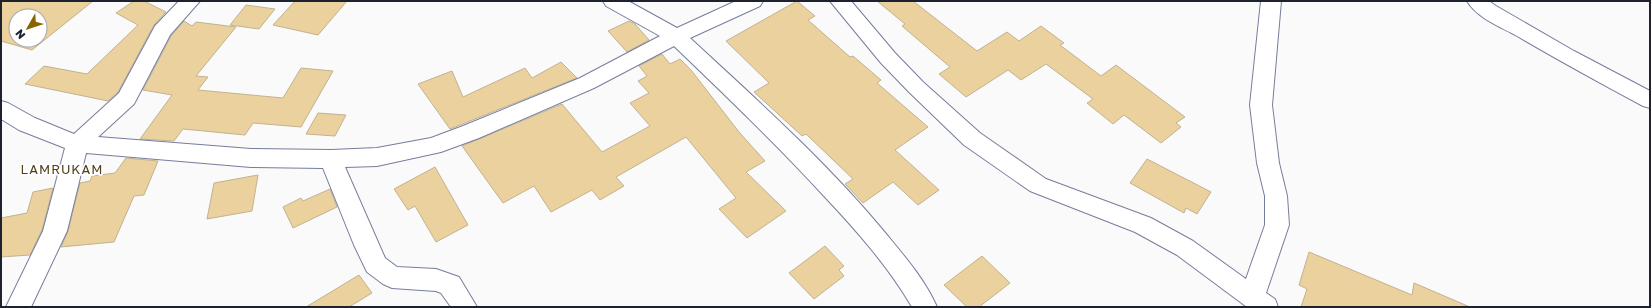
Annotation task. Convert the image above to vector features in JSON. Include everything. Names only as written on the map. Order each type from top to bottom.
[{"type":"street","points":[[18,307],[55,231],[77,144],[126,98],[162,31],[190,1]]},
{"type":"street","points":[[613,1],[676,36],[796,150],[861,220],[909,280],[925,307]]},
{"type":"street","points":[[1,109],[27,124],[77,144],[251,158],[331,159],[377,157],[433,146],[471,132],[586,83],[676,36],[753,1]]},
{"type":"street","points":[[840,1],[893,62],[972,139],[1038,185],[1143,225],[1185,248],[1259,302],[1276,225],[1276,196],[1268,163],[1261,105],[1271,1]]},
{"type":"street","points":[[1477,1],[1489,11],[1567,56],[1650,100]]},
{"type":"street","points":[[331,159],[366,245],[376,265],[392,277],[436,280],[450,285],[465,307]]},
{"type":"building","points":[[1,1],[93,1],[48,37],[48,8],[8,8],[8,43],[1,41]]},
{"type":"building","points":[[134,1],[144,1],[166,12],[154,25],[118,92],[108,101],[25,84],[44,66],[87,74],[138,25],[116,13]]},
{"type":"building","points":[[295,1],[347,1],[318,35],[273,25]]},
{"type":"building","points":[[797,1],[815,16],[808,20],[850,57],[853,56],[881,80],[877,83],[928,127],[895,150],[939,190],[918,205],[893,182],[863,203],[845,184],[853,179],[806,134],[802,136],[754,92],[769,83],[726,41]]},
{"type":"building","points":[[877,1],[913,1],[977,51],[1007,32],[1019,41],[1041,26],[1064,43],[1060,45],[1101,76],[1116,65],[1185,117],[1176,123],[1181,127],[1161,143],[1124,115],[1113,124],[1087,103],[1093,99],[1046,64],[1021,80],[1008,70],[966,97],[939,74],[950,67],[902,26],[905,24]]},
{"type":"building","points":[[246,5],[275,9],[259,29],[230,25]]},
{"type":"building","points":[[184,21],[192,26],[196,22],[236,27],[196,76],[208,77],[198,90],[283,98],[301,68],[333,71],[301,127],[253,123],[245,135],[183,129],[174,141],[140,139],[172,95],[143,90],[171,36]]},
{"type":"building","points":[[629,21],[635,24],[649,40],[627,52],[608,31]]},
{"type":"building","points":[[662,54],[670,64],[680,59],[691,70],[739,132],[765,161],[746,172],[786,211],[747,238],[719,209],[736,198],[686,137],[616,177],[624,186],[600,200],[592,190],[551,212],[534,186],[503,203],[462,146],[562,104],[602,152],[650,126],[630,103],[649,93],[638,81],[647,76],[639,66]]},
{"type":"building","points":[[561,62],[577,78],[450,129],[418,84],[452,71],[463,97],[525,68],[532,78]]},
{"type":"building","points":[[318,113],[346,115],[335,136],[306,134]]},
{"type":"building","points":[[126,158],[158,161],[144,195],[134,196],[114,242],[61,247],[68,231],[80,183],[90,181],[92,176],[115,173]]},
{"type":"building","points":[[1147,159],[1211,192],[1197,214],[1186,208],[1184,213],[1130,183]]},
{"type":"building","points":[[435,167],[468,225],[436,242],[415,206],[408,210],[394,189]]},
{"type":"building","points":[[258,175],[252,211],[207,219],[214,183]]},
{"type":"building","points":[[53,188],[42,230],[30,255],[1,257],[1,218],[27,213],[33,192]]},
{"type":"building","points":[[330,189],[337,207],[293,228],[283,207],[301,198],[303,201]]},
{"type":"building","points":[[825,246],[844,266],[839,270],[844,276],[814,299],[789,273]]},
{"type":"building","points":[[1309,252],[1412,295],[1414,283],[1470,307],[1301,307],[1307,289],[1299,285]]},
{"type":"building","points":[[982,256],[1010,283],[979,307],[967,307],[944,285]]},
{"type":"building","points":[[359,275],[372,293],[349,307],[306,307]]},
{"type":"district","name":"LAMRUKAM","points":[[62,169]]}]
